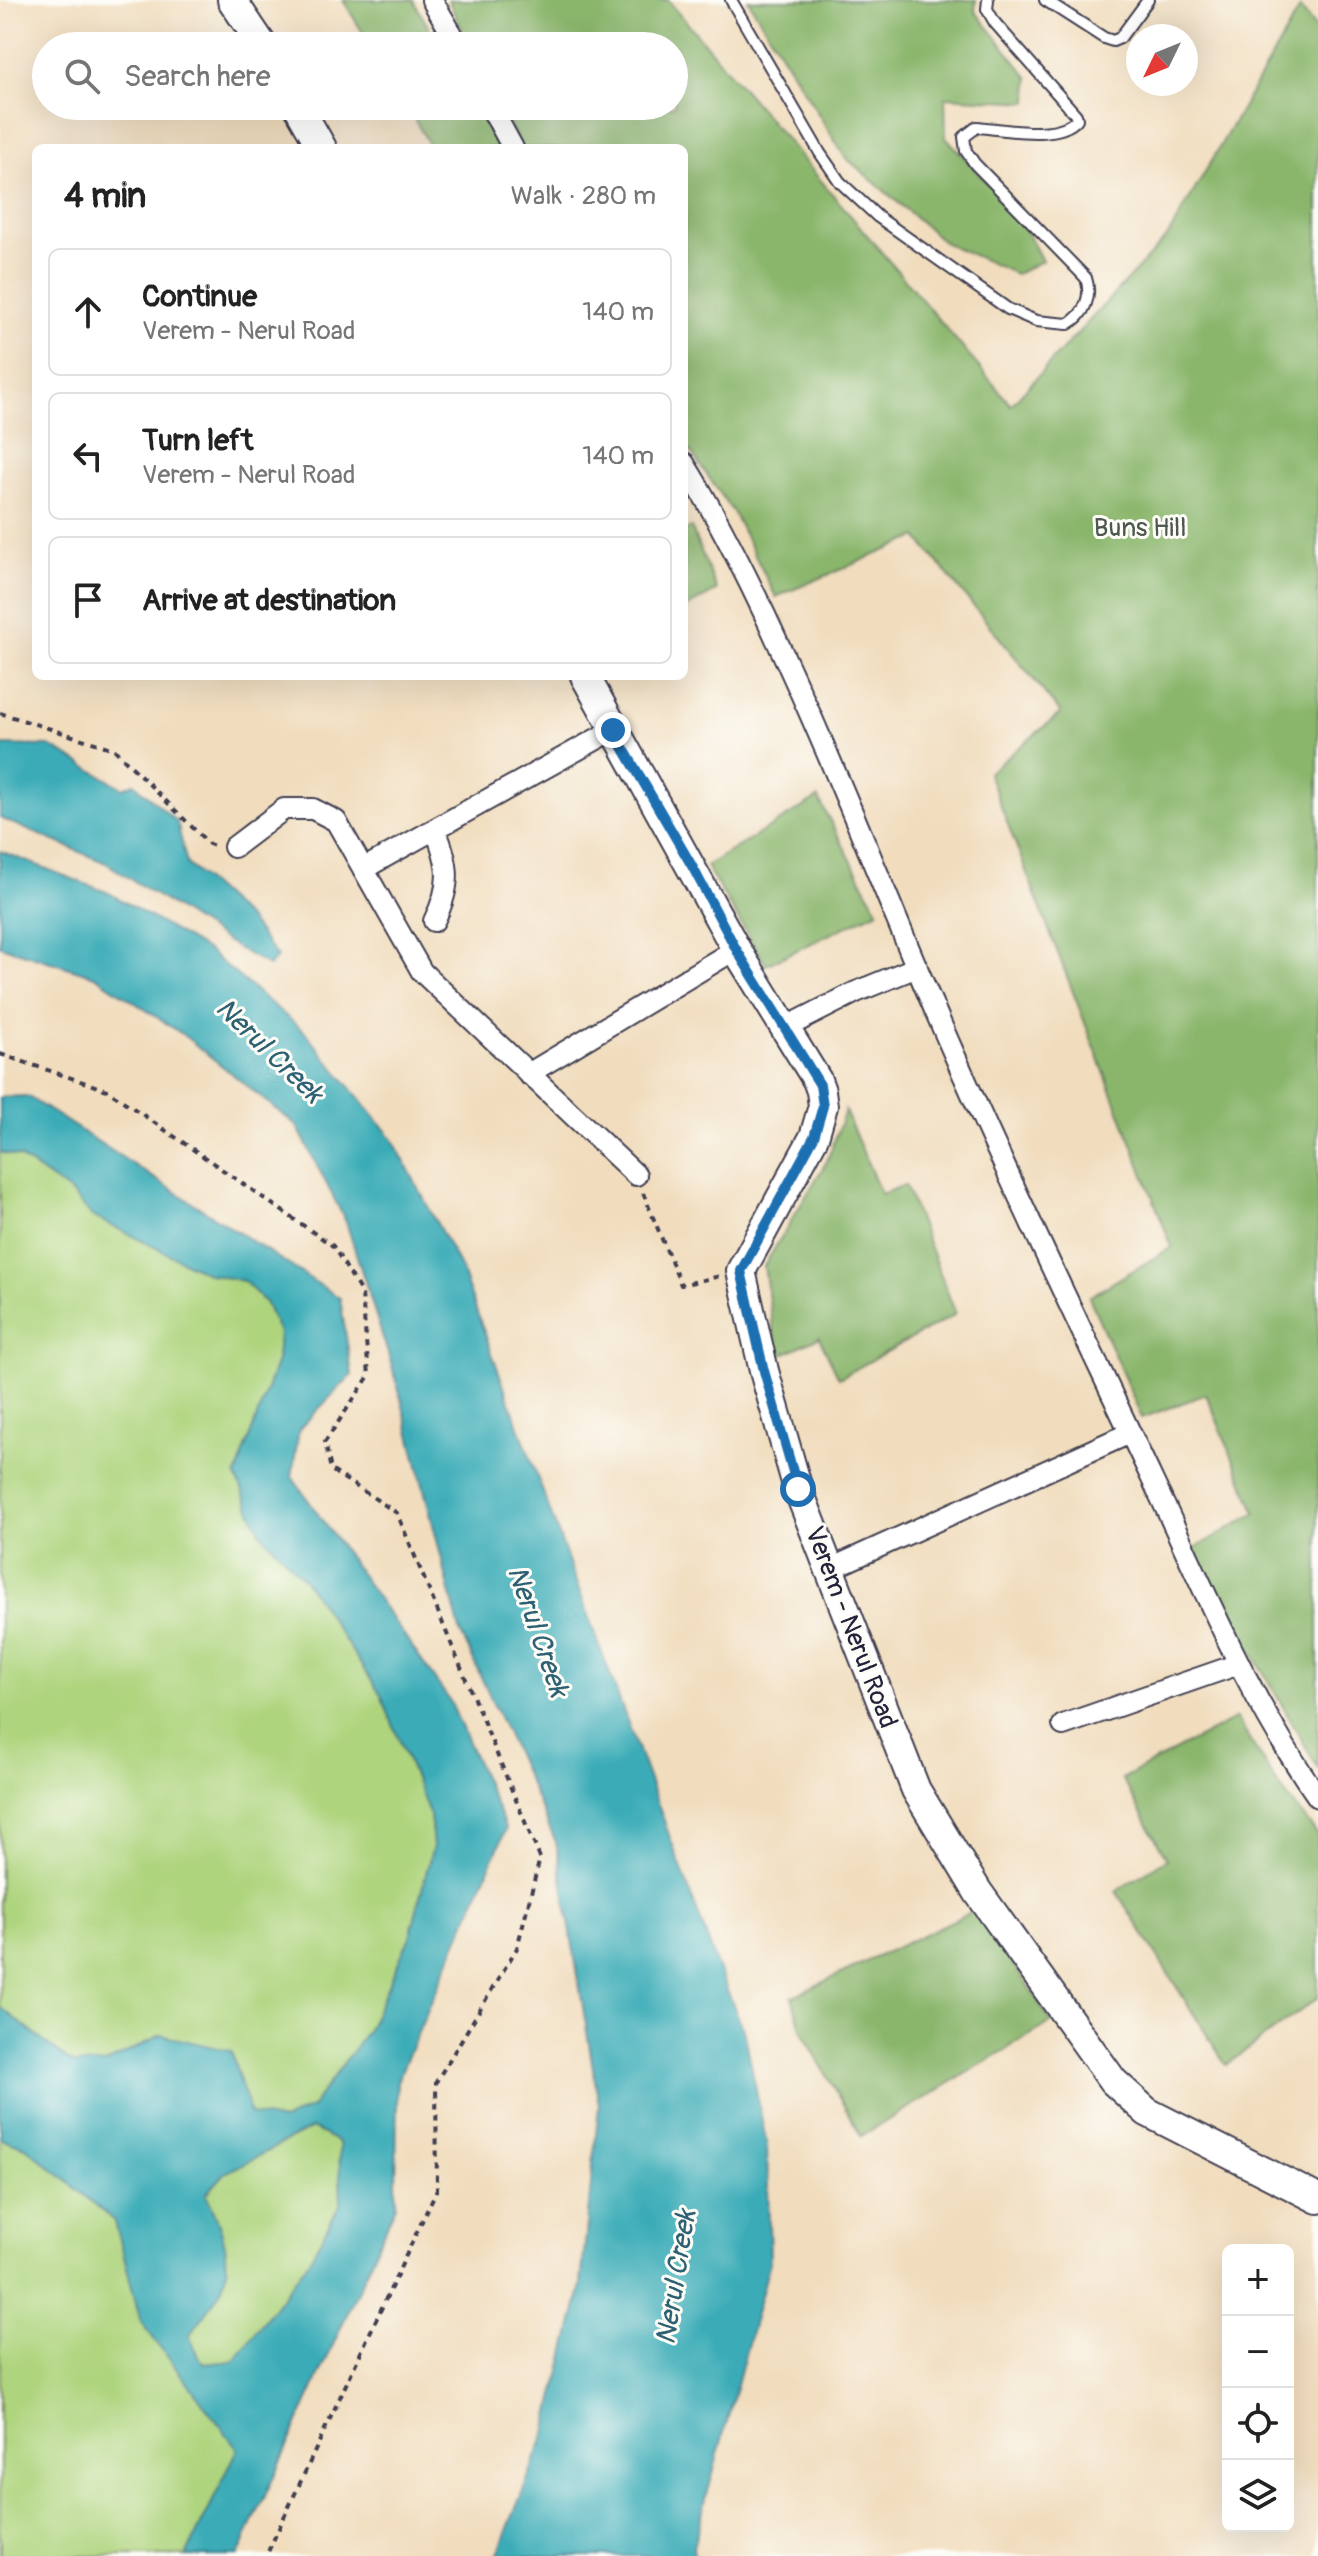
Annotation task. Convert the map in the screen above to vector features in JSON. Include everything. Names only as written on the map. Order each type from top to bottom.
[{"type":"main road","points":[[232,0],[254,32]]},
{"type":"main road","points":[[306,120],[320,144]]},
{"type":"main road","points":[[587,680],[736,949],[820,1085],[822,1113],[808,1151],[741,1271]]},
{"type":"main road","name":"Verem - Nerul Road","points":[[741,1271],[764,1371],[798,1489],[916,1790],[978,1892],[1113,2081],[1147,2112],[1318,2199]]},
{"type":"street","points":[[432,0],[451,32]]},
{"type":"street","points":[[498,120],[511,144]]},
{"type":"street","points":[[688,469],[715,512],[832,760],[992,1142],[1239,1664],[1291,1758],[1318,1797]]},
{"type":"street","points":[[363,869],[613,730]]},
{"type":"street","points":[[234,847],[284,809],[313,809],[336,821],[422,972],[636,1175]]},
{"type":"street","points":[[434,921],[444,901],[448,876],[446,856],[435,829]]},
{"type":"street","points":[[528,1074],[736,949]]},
{"type":"street","points":[[785,1028],[856,992],[917,967]]},
{"type":"street","points":[[830,1569],[1130,1433]]},
{"type":"street","points":[[1063,1725],[1239,1664]]},
{"type":"lane","points":[[731,0],[840,182],[878,217],[1008,309],[1036,321],[1068,324],[1083,314],[1089,292],[1086,278],[975,164],[966,151],[964,137],[977,127],[1057,132],[1073,124],[1076,115],[995,23],[987,9],[988,0]]},
{"type":"lane","points":[[1045,0],[1113,41],[1120,38],[1148,0]]},
{"type":"path","points":[[0,713],[114,749],[209,844],[223,850],[234,847]]},
{"type":"path","points":[[0,1054],[107,1090],[333,1246],[362,1294],[369,1376],[325,1442],[331,1470],[397,1513],[540,1858],[517,1948],[436,2082],[437,2189],[266,2556]]},
{"type":"path","points":[[636,1175],[681,1285],[741,1271]]},
{"type":"green space","points":[[343,0],[413,0],[431,32],[362,32]]},
{"type":"green space","name":"Buns Hill","points":[[448,0],[668,0],[1011,405],[1168,236],[1300,8],[1318,32],[1318,1768],[1193,1549],[1256,1513],[1206,1394],[1142,1418],[1089,1297],[1172,1247],[988,773],[1061,713],[917,537],[776,597],[733,512],[688,448],[688,372],[691,370],[688,365],[688,144],[519,144],[507,120],[688,120],[688,32],[463,32]]},
{"type":"green space","points":[[748,0],[976,0],[975,11],[1029,78],[1028,102],[945,97],[946,137],[1020,219],[1042,261],[1016,274],[945,243],[845,157]]},
{"type":"green space","points":[[415,120],[482,120],[496,144],[429,144]]},
{"type":"green space","points":[[691,527],[717,590],[688,607],[688,529]]},
{"type":"green space","points":[[818,798],[878,911],[766,965],[706,866]]},
{"type":"green space","points":[[845,1111],[881,1194],[905,1185],[956,1314],[839,1378],[819,1337],[777,1357],[764,1266],[827,1161]]},
{"type":"green space","points":[[0,1152],[19,1157],[70,1192],[92,1216],[209,1274],[244,1281],[265,1302],[279,1332],[277,1361],[236,1476],[261,1532],[304,1579],[381,1695],[430,1815],[433,1846],[410,1937],[369,2028],[311,2108],[282,2121],[250,2114],[161,2035],[105,2064],[73,2064],[0,2007]]},
{"type":"green space","points":[[1236,1718],[1280,1788],[1318,1835],[1318,1998],[1226,2065],[1116,1891],[1167,1859],[1122,1779]]},
{"type":"green space","points":[[977,1909],[1052,2022],[861,2136],[802,2031],[792,1997]]},
{"type":"green space","points":[[312,2128],[339,2142],[341,2203],[310,2259],[234,2361],[203,2364],[188,2336],[220,2290],[226,2273],[220,2226],[206,2195],[225,2173]]},
{"type":"green space","points":[[0,2138],[26,2147],[115,2221],[141,2322],[239,2449],[186,2556],[0,2556]]},
{"type":"water","points":[[0,745],[50,746],[123,788],[134,783],[177,822],[187,864],[249,920],[277,957],[269,966],[106,863],[0,818]]},
{"type":"water","name":"Nerul Creek","points":[[0,851],[109,893],[208,951],[305,1032],[392,1138],[461,1269],[745,2034],[767,2146],[770,2262],[693,2547],[694,2556],[497,2556],[546,2432],[580,2293],[599,2105],[556,1842],[460,1631],[396,1379],[346,1222],[297,1126],[182,1034],[95,976],[0,946]]},
{"type":"water","points":[[27,1096],[340,1298],[352,1375],[299,1429],[292,1477],[450,1701],[506,1829],[397,2081],[396,2205],[238,2556],[186,2556],[238,2449],[141,2322],[115,2221],[26,2147],[0,2138],[0,2007],[73,2064],[105,2064],[161,2035],[231,2051],[250,2114],[282,2121],[311,2108],[369,2028],[410,1937],[433,1846],[430,1815],[381,1695],[304,1579],[260,1532],[236,1476],[277,1361],[279,1332],[265,1302],[244,1281],[209,1274],[92,1216],[70,1192],[19,1157],[0,1152],[0,1097]],"holes":[[[312,2128],[339,2142],[341,2203],[310,2259],[234,2361],[203,2364],[189,2336],[221,2290],[226,2272],[220,2226],[206,2194],[225,2173]]]},
{"type":"route","points":[[613,730],[736,949],[817,1080],[823,1098],[818,1128],[808,1151],[741,1271],[764,1371],[798,1489]]}]
